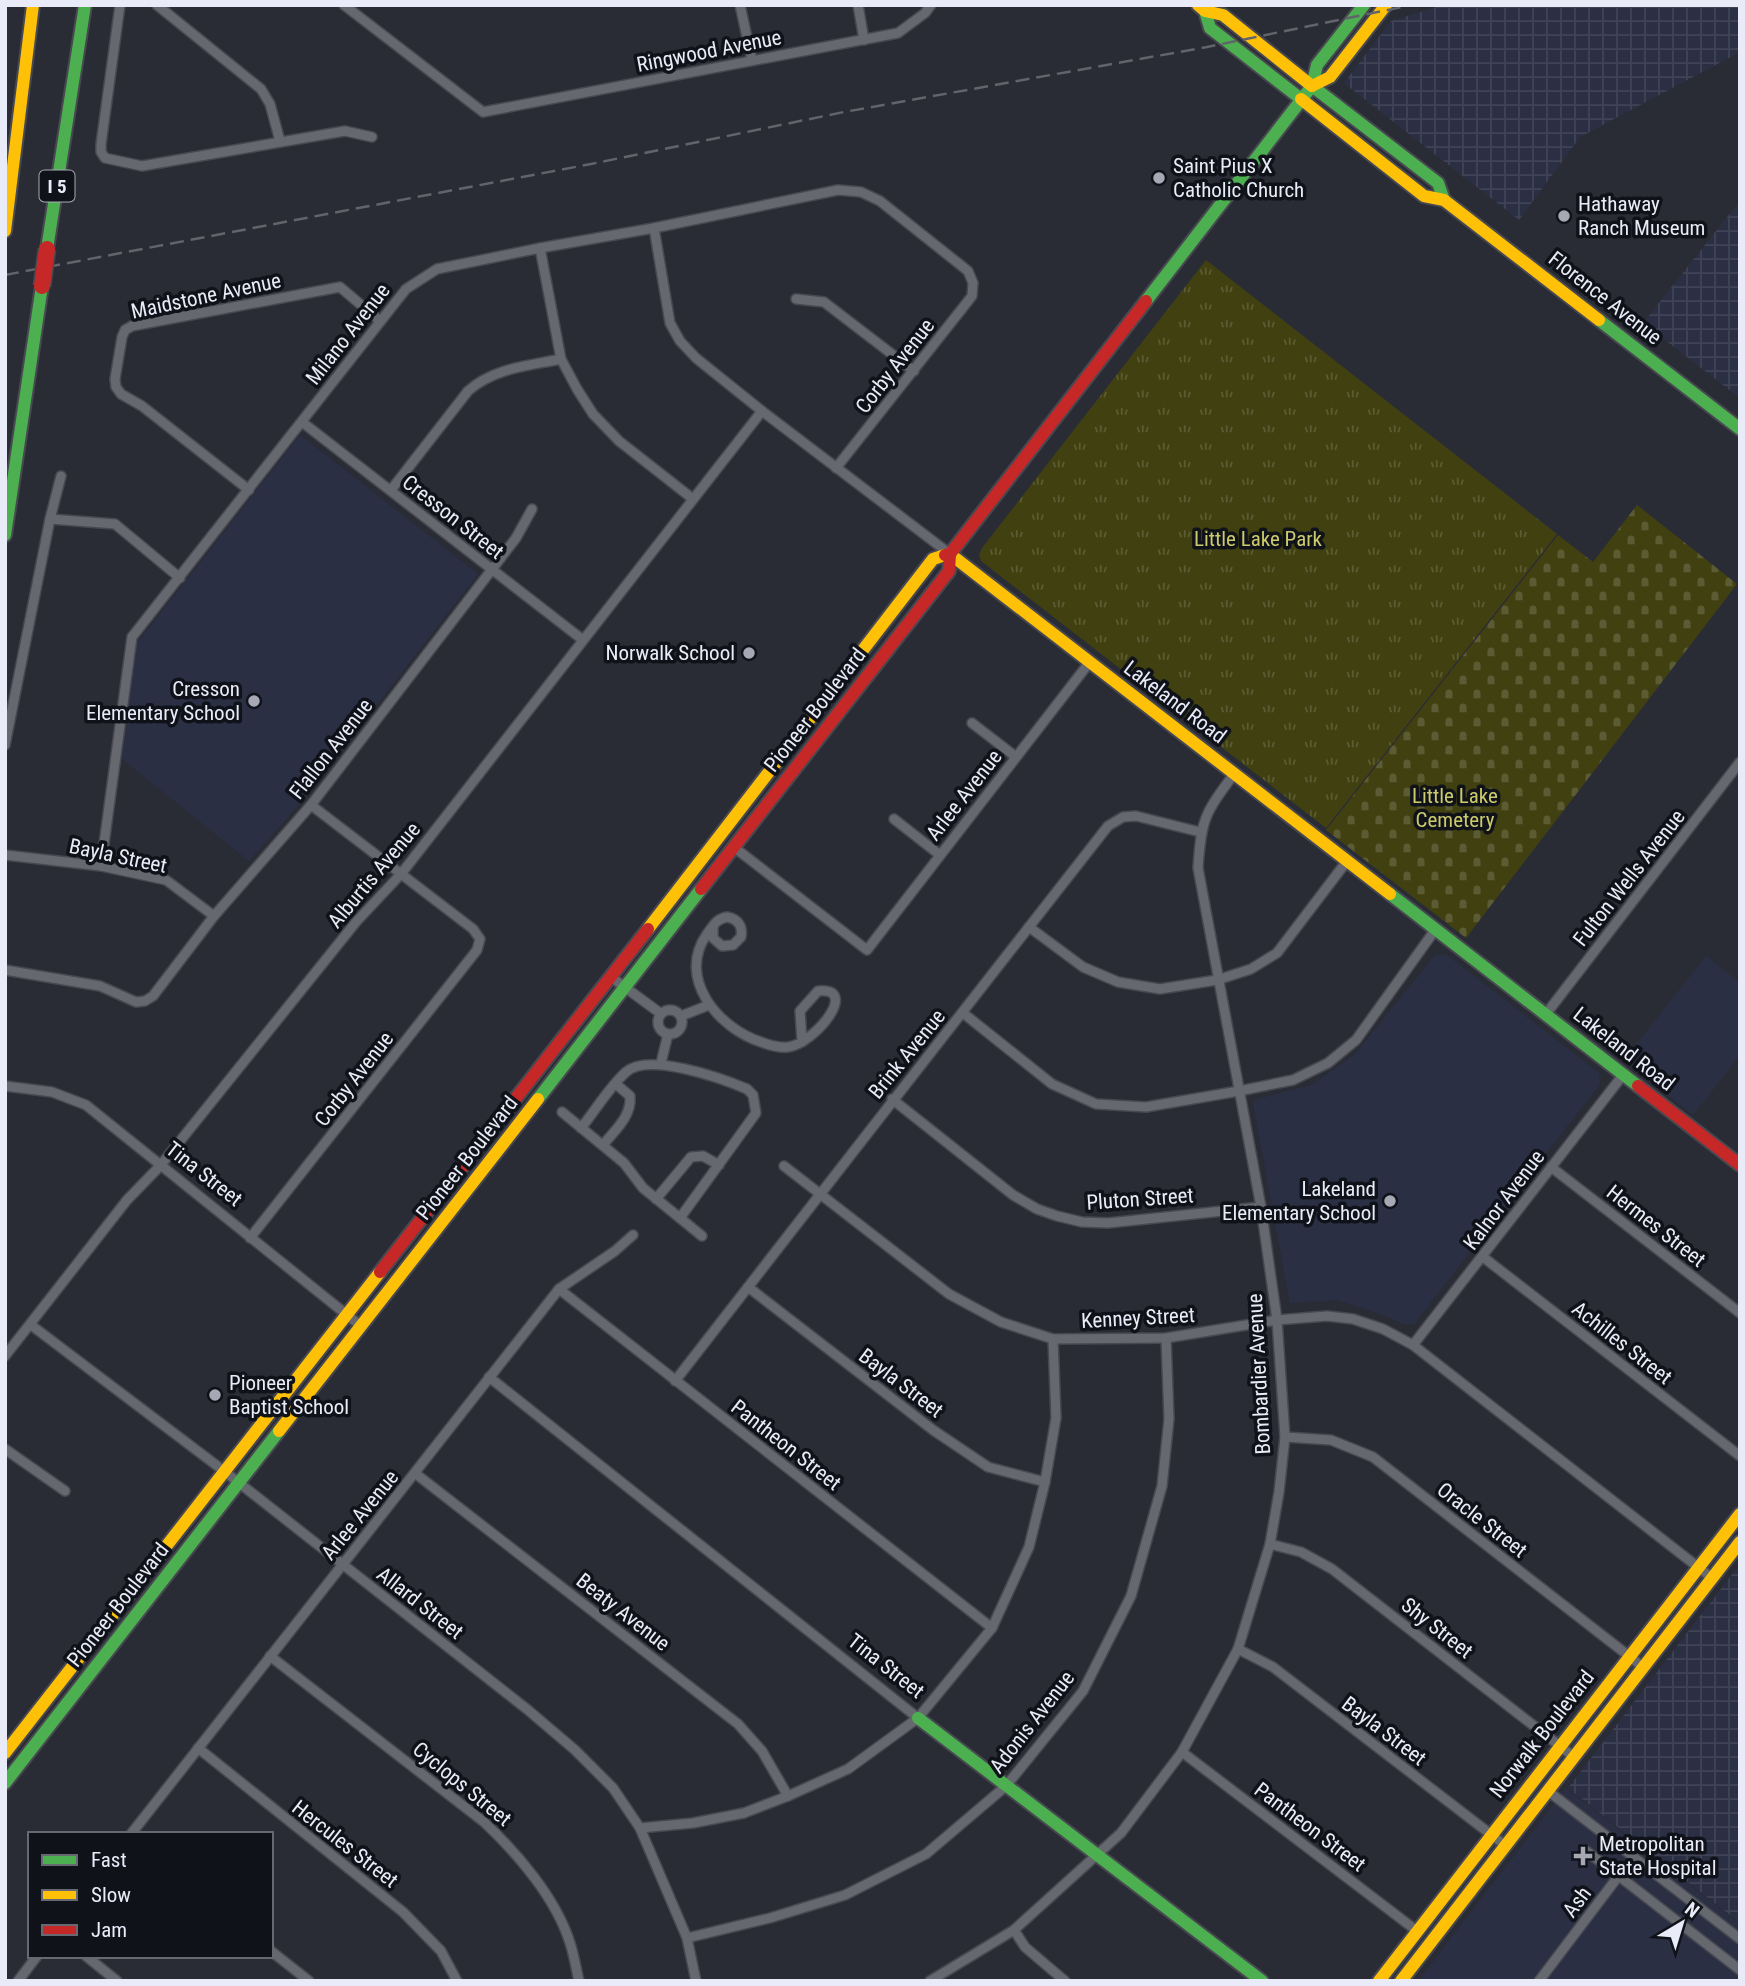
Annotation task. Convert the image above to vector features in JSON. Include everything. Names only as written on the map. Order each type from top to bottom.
[{"type":"main road","name":"I 5","points":[[5,231],[33,5]]},
{"type":"main road","name":"I 5","points":[[5,535],[85,5]]},
{"type":"main road","name":"Pioneer Boulevard","points":[[1312,86],[1317,65],[1364,5]]},
{"type":"main road","name":"Pioneer Boulevard","points":[[5,1783],[949,571],[950,554],[1301,99],[1312,86],[1330,77],[1386,5]]},
{"type":"main road","name":"Florence Avenue","points":[[1201,8],[1223,15],[1438,183],[1444,200]]},
{"type":"main road","name":"Florence Avenue","points":[[1201,8],[1210,28],[1424,196],[1444,200],[1740,429]]},
{"type":"main road","name":"Pioneer Boulevard","points":[[5,1753],[611,977],[933,559],[950,554]]},
{"type":"main road","name":"Lakeland Road","points":[[950,554],[1740,1165]]},
{"type":"main road","name":"Norwalk Boulevard","points":[[1379,1981],[1740,1514]]},
{"type":"main road","name":"Norwalk Boulevard","points":[[1401,1981],[1740,1542]]},
{"type":"main road","name":"Tina Street","points":[[918,1718],[1262,1981]]},
{"type":"street","points":[[120,5],[101,144],[101,152],[105,158],[142,166],[345,131],[372,137]]},
{"type":"street","points":[[157,5],[261,89],[270,104],[280,141]]},
{"type":"street","name":"Ringwood Avenue","points":[[344,5],[483,112],[898,33],[925,13],[930,5]]},
{"type":"street","points":[[740,5],[752,60]]},
{"type":"street","points":[[858,5],[864,40]]},
{"type":"street","name":"Milano Avenue","points":[[101,866],[132,637],[405,289],[437,269],[654,229],[838,191],[861,192],[880,201],[968,271],[973,283]]},
{"type":"street","name":"Lakeland Road","points":[[654,229],[670,323],[680,341],[696,358],[762,411],[950,554]]},
{"type":"street","points":[[540,248],[561,359],[593,414],[619,441],[694,499]]},
{"type":"street","name":"Corby Avenue","points":[[836,468],[972,296],[973,283]]},
{"type":"street","name":"Maidstone Avenue","points":[[249,490],[142,406],[121,394],[116,387],[117,365],[125,330],[132,326],[340,287],[380,321]]},
{"type":"street","points":[[796,299],[824,302],[914,371]]},
{"type":"street","points":[[391,490],[468,391],[482,379],[498,371],[561,359]]},
{"type":"street","name":"Alburtis Avenue","points":[[5,1356],[127,1200],[160,1166],[356,922],[401,874],[762,411]]},
{"type":"street","name":"Cresson Street","points":[[302,422],[583,640]]},
{"type":"street","points":[[5,745],[61,476]]},
{"type":"street","name":"Flallon Avenue","points":[[5,970],[100,986],[136,1002],[153,996],[214,916],[311,805],[516,538],[532,509]]},
{"type":"street","points":[[50,519],[115,524],[180,578]]},
{"type":"street","name":"Arlee Avenue","points":[[735,848],[867,950],[1089,663]]},
{"type":"street","points":[[972,723],[1016,757]]},
{"type":"street","name":"Fulton Wells Avenue","points":[[1546,1014],[1740,762]]},
{"type":"street","name":"Bombardier Avenue","points":[[930,1981],[1014,1930],[1121,1833],[1182,1752],[1238,1649],[1270,1544],[1285,1437],[1278,1320],[1261,1207],[1198,868],[1200,832],[1209,807],[1234,774]]},
{"type":"street","points":[[311,805],[401,874]]},
{"type":"street","name":"Brink Avenue","points":[[675,1381],[892,1099],[963,1013],[1108,826],[1123,817],[1136,816],[1200,832]]},
{"type":"street","points":[[894,819],[940,855]]},
{"type":"street","name":"Bayla Street","points":[[5,855],[101,866],[166,880],[214,916]]},
{"type":"street","points":[[1028,927],[1083,967],[1118,982],[1160,989],[1217,979],[1251,969],[1277,953],[1347,861]]},
{"type":"street","name":"Corby Avenue","points":[[250,1238],[477,950],[480,939],[473,929],[401,874]]},
{"type":"street","points":[[713,926],[701,944],[695,963],[698,983],[709,1004],[722,1018],[754,1040],[786,1048],[802,1042],[818,1031],[833,1012],[835,1001],[828,992],[815,993],[800,1011],[802,1042]]},
{"type":"street","points":[[963,1013],[1052,1084],[1096,1104],[1146,1107],[1239,1091],[1293,1080],[1337,1056],[1356,1040],[1435,930]]},
{"type":"street","points":[[611,977],[660,1013]]},
{"type":"street","points":[[681,1016],[709,1004]]},
{"type":"street","points":[[667,1009],[675,1010],[681,1016],[682,1025],[677,1032],[667,1034],[660,1030],[657,1022],[660,1013],[667,1009]]},
{"type":"street","points":[[660,1063],[667,1034]]},
{"type":"street","points":[[582,1128],[627,1070],[644,1064],[660,1063],[747,1089],[753,1095],[756,1113],[680,1218]]},
{"type":"street","name":"Kalnor Avenue","points":[[1413,1345],[1623,1075]]},
{"type":"street","points":[[603,1145],[629,1113],[631,1105],[630,1096],[616,1084]]},
{"type":"street","name":"Tina Street","points":[[5,1086],[51,1092],[86,1105],[362,1327]]},
{"type":"street","name":"Pluton Street","points":[[892,1099],[1013,1195],[1056,1216],[1082,1222],[1108,1223],[1261,1207]]},
{"type":"street","points":[[562,1112],[624,1163],[643,1188],[702,1236]]},
{"type":"street","points":[[656,1199],[691,1157],[703,1156],[719,1165]]},
{"type":"street","name":"Kenney Street","points":[[785,1166],[949,1294],[1001,1322],[1053,1339],[1166,1338],[1278,1320],[1327,1316],[1353,1319],[1383,1329],[1413,1345],[1712,1578]]},
{"type":"street","name":"Hermes Street","points":[[1551,1167],[1740,1313]]},
{"type":"street","name":"Arlee Avenue","points":[[133,1832],[559,1289],[615,1251],[632,1235]]},
{"type":"street","name":"Achilles Street","points":[[1483,1257],[1740,1456]]},
{"type":"street","name":"Bayla Street","points":[[748,1287],[933,1430],[988,1467],[1045,1482]]},
{"type":"street","name":"Pantheon Street","points":[[559,1289],[992,1628]]},
{"type":"street","name":"Allard Street","points":[[31,1325],[224,1471],[575,1750],[613,1788],[640,1828],[687,1938],[696,1981]]},
{"type":"street","name":"Adonis Avenue","points":[[687,1938],[770,1918],[845,1895],[926,1854],[1006,1786],[1083,1691],[1131,1596],[1162,1486],[1168,1419],[1166,1338]]},
{"type":"street","points":[[640,1828],[744,1813],[789,1796],[848,1769],[918,1718],[992,1628],[1030,1546],[1056,1418],[1053,1339]]},
{"type":"street","name":"Tina Street","points":[[489,1377],[918,1718]]},
{"type":"street","name":"Oracle Street","points":[[1285,1437],[1331,1440],[1373,1457],[1643,1667]]},
{"type":"street","points":[[5,1449],[65,1491]]},
{"type":"street","name":"Beaty Avenue","points":[[416,1474],[738,1724],[762,1751],[789,1796]]},
{"type":"street","name":"Shy Street","points":[[1270,1544],[1301,1552],[1332,1569],[1574,1757]]},
{"type":"street","name":"Bayla Street","points":[[1238,1649],[1273,1667],[1506,1846]]},
{"type":"street","name":"Cyclops Street","points":[[270,1656],[484,1822],[510,1846],[544,1891],[569,1941],[579,1981]]},
{"type":"street","name":"Hercules Street","points":[[198,1748],[403,1912],[441,1951],[457,1981]]},
{"type":"street","name":"Pantheon Street","points":[[1182,1752],[1417,1931]]},
{"type":"street","points":[[1548,1791],[1740,1939]]},
{"type":"street","name":"Ash","points":[[1539,1981],[1616,1878],[1615,1874],[1586,1850]]},
{"type":"street","points":[[1615,1874],[1740,1970]]},
{"type":"street","points":[[1014,1930],[1025,1947],[1065,1981]]},
{"type":"street","points":[[273,1953],[309,1981]]},
{"type":"street","points":[[18,1981],[35,1958]]},
{"type":"street","points":[[88,1958],[117,1981]]},
{"type":"shaded area","points":[[1443,5],[1740,5],[1740,52],[1580,137],[1519,220],[1344,83],[1391,21]]},
{"type":"shaded area","points":[[1740,201],[1740,398],[1643,323]]},
{"type":"shaded area","name":"Cresson Elementary School","points":[[300,435],[478,574],[303,800],[249,861],[122,759],[137,643]]},
{"type":"shaded area","name":"Lakeland Elementary School","points":[[1435,955],[1447,955],[1599,1073],[1600,1084],[1414,1324],[1404,1324],[1338,1300],[1290,1303],[1253,1103],[1257,1099],[1312,1085],[1355,1054]]},
{"type":"shaded area","points":[[1706,956],[1740,983],[1740,1055],[1693,1115],[1624,1060]]},
{"type":"shaded area","points":[[1740,1564],[1740,1923],[1568,1788]]},
{"type":"shaded area","name":"Metropolitan State Hospital","points":[[1566,1788],[1740,1924],[1740,1981],[1418,1981]]},
{"type":"green space","name":"Little Lake Park","points":[[1206,260],[1557,534],[1326,828],[981,561],[979,555]]},
{"type":"green space","name":"Little Lake Cemetery","points":[[1637,505],[1737,584],[1466,938],[1326,830],[1558,535],[1593,562]]},
{"type":"railway","points":[[5,275],[591,164],[844,112],[1207,47],[1412,5]]},
{"type":"traffic: fast","points":[[47,249],[85,5]]},
{"type":"traffic: fast","points":[[1146,301],[1312,86],[1317,65],[1364,5]]},
{"type":"traffic: fast","points":[[1205,11],[1210,28],[1301,99]]},
{"type":"traffic: fast","points":[[1312,86],[1438,183],[1444,200]]},
{"type":"traffic: fast","points":[[5,535],[42,286]]},
{"type":"traffic: fast","points":[[1599,320],[1740,429]]},
{"type":"traffic: fast","points":[[538,1099],[701,889]]},
{"type":"traffic: fast","points":[[1390,894],[1638,1086]]},
{"type":"traffic: fast","points":[[5,1783],[279,1431]]},
{"type":"traffic: fast","points":[[918,1718],[1262,1981]]},
{"type":"traffic: slow","points":[[5,231],[33,5]]},
{"type":"traffic: slow","points":[[1198,5],[1205,11],[1223,15],[1312,86]]},
{"type":"traffic: slow","points":[[1312,86],[1330,77],[1386,5]]},
{"type":"traffic: slow","points":[[1301,99],[1424,196],[1444,200],[1599,320]]},
{"type":"traffic: slow","points":[[950,554],[1390,894]]},
{"type":"traffic: slow","points":[[648,929],[933,559],[945,555]]},
{"type":"traffic: slow","points":[[279,1431],[538,1099]]},
{"type":"traffic: slow","points":[[5,1753],[380,1272]]},
{"type":"traffic: slow","points":[[1379,1981],[1740,1514]]},
{"type":"traffic: slow","points":[[1401,1981],[1740,1542]]},
{"type":"traffic: jam","points":[[42,286],[47,249]]},
{"type":"traffic: jam","points":[[945,555],[950,554],[1146,301]]},
{"type":"traffic: jam","points":[[701,889],[949,571],[950,554]]},
{"type":"traffic: jam","points":[[380,1272],[648,929]]},
{"type":"traffic: jam","points":[[1638,1086],[1740,1165]]},
{"type":"place","name":"Saint Pius X Catholic Church","points":[[1159,178]]},
{"type":"place","name":"Hathaway Ranch Museum","points":[[1564,216]]},
{"type":"place","name":"Norwalk School","points":[[749,653]]},
{"type":"place","name":"Cresson Elementary School","points":[[254,701]]},
{"type":"place","name":"Lakeland Elementary School","points":[[1390,1201]]},
{"type":"place","name":"Pioneer Baptist School","points":[[215,1395]]},
{"type":"place","name":"Metropolitan State Hospital","points":[[1583,1856]]}]
